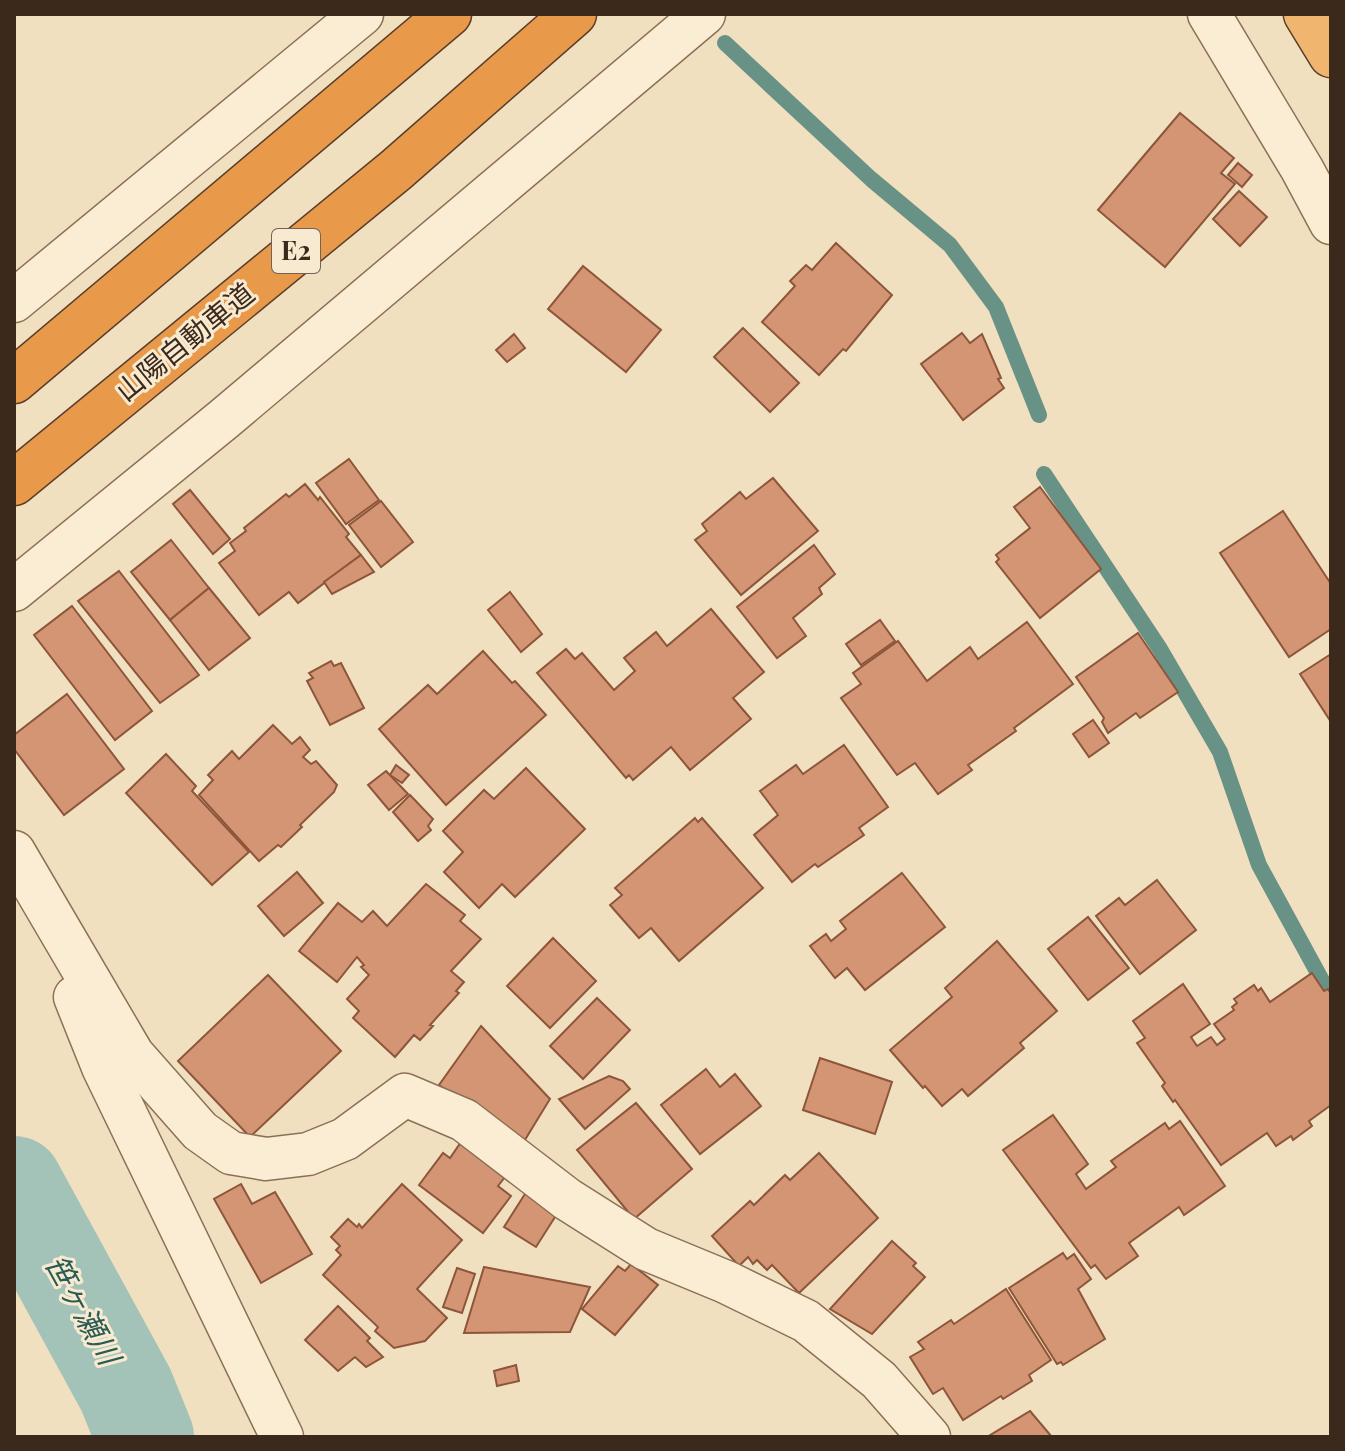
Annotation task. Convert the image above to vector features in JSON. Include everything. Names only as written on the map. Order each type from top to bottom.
[{"type":"highway","points":[[14,381],[449,14]]},
{"type":"highway","name":"山陽自動車道","points":[[14,483],[396,170],[574,14]]},
{"type":"highway","points":[[1306,14],[1331,55]]},
{"type":"street","points":[[14,301],[362,14]]},
{"type":"street","points":[[14,590],[248,399],[704,14]]},
{"type":"street","points":[[1209,14],[1331,223]]},
{"type":"street","points":[[16,852],[103,1067],[282,1437]]},
{"type":"street","points":[[16,852],[133,1055],[200,1131],[231,1153],[266,1159],[308,1154],[345,1139],[405,1095],[464,1120],[567,1199],[646,1249],[726,1282],[806,1321],[879,1380],[929,1437]]},
{"type":"building","points":[[1180,113],[1234,158],[1221,173],[1235,184],[1165,267],[1098,210]]},
{"type":"building","points":[[1238,163],[1252,175],[1242,187],[1228,175]]},
{"type":"building","points":[[1239,191],[1267,217],[1240,246],[1213,219]]},
{"type":"building","points":[[836,243],[892,295],[846,351],[843,349],[819,375],[762,322],[795,286],[790,281],[806,265],[812,270]]},
{"type":"building","points":[[583,266],[661,330],[626,372],[548,309]]},
{"type":"building","points":[[743,328],[799,383],[770,412],[714,357]]},
{"type":"building","points":[[962,333],[970,343],[982,334],[1004,388],[963,420],[921,364]]},
{"type":"building","points":[[514,334],[525,348],[507,362],[496,350]]},
{"type":"building","points":[[349,459],[379,500],[346,524],[316,483]]},
{"type":"building","points":[[773,478],[818,531],[741,595],[695,540],[707,531],[702,524],[740,492],[746,499]]},
{"type":"building","points":[[305,484],[318,500],[320,497],[361,555],[298,603],[289,592],[259,615],[219,563],[235,551],[230,543],[246,531],[244,528],[286,494],[289,497]]},
{"type":"building","points":[[1040,487],[1101,569],[1040,618],[996,562],[999,559],[996,555],[1030,528],[1014,507]]},
{"type":"building","points":[[190,490],[230,539],[213,554],[173,504]]},
{"type":"building","points":[[381,501],[413,542],[381,567],[349,525]]},
{"type":"building","points":[[1283,511],[1331,584],[1331,629],[1289,657],[1220,553]]},
{"type":"building","points":[[171,540],[209,588],[170,620],[131,572]]},
{"type":"building","points":[[814,545],[835,574],[819,588],[822,594],[793,618],[806,636],[777,658],[737,607]]},
{"type":"building","points":[[361,555],[374,572],[332,594],[324,582]]},
{"type":"building","points":[[119,571],[199,675],[160,703],[78,601]]},
{"type":"building","points":[[209,588],[250,638],[209,670],[170,620]]},
{"type":"building","points":[[510,592],[542,634],[521,652],[488,610]]},
{"type":"building","points":[[72,606],[152,711],[115,740],[34,635]]},
{"type":"building","points":[[711,609],[764,672],[733,698],[751,719],[690,770],[671,747],[633,780],[629,775],[626,778],[537,673],[566,649],[575,659],[582,653],[614,690],[635,671],[624,658],[656,632],[667,646]]},
{"type":"building","points":[[880,620],[895,641],[861,665],[846,644]]},
{"type":"building","points":[[1027,622],[1073,684],[968,765],[972,770],[938,794],[915,763],[897,775],[841,698],[861,684],[853,673],[898,641],[927,681],[970,647],[978,659]]},
{"type":"building","points":[[1138,633],[1178,692],[1140,718],[1136,713],[1108,733],[1102,722],[1104,718],[1076,677]]},
{"type":"building","points":[[483,651],[546,715],[446,805],[379,729],[428,685],[437,694]]},
{"type":"building","points":[[1331,654],[1331,722],[1300,674]]},
{"type":"building","points":[[331,661],[334,666],[341,663],[364,708],[330,725],[307,681],[313,678],[309,673]]},
{"type":"building","points":[[67,694],[124,769],[64,815],[14,749],[14,735]]},
{"type":"building","points":[[1093,720],[1109,743],[1089,757],[1073,734]]},
{"type":"building","points":[[273,725],[292,744],[300,737],[310,750],[303,757],[311,764],[316,761],[337,785],[334,792],[300,825],[302,827],[281,847],[278,845],[259,861],[199,795],[213,780],[208,775],[232,751],[239,759]]},
{"type":"building","points":[[844,745],[888,807],[859,828],[864,835],[818,867],[815,864],[792,882],[754,835],[778,815],[760,791],[796,765],[803,774]]},
{"type":"building","points":[[166,754],[196,786],[192,791],[249,852],[212,885],[126,793]]},
{"type":"building","points":[[396,765],[409,775],[402,783],[390,775]]},
{"type":"building","points":[[526,768],[585,829],[515,897],[502,884],[479,908],[444,872],[463,852],[443,831],[484,790],[494,799]]},
{"type":"building","points":[[386,771],[408,794],[389,810],[368,785]]},
{"type":"building","points":[[410,795],[433,819],[428,826],[431,830],[418,841],[393,812]]},
{"type":"building","points":[[695,818],[698,822],[702,818],[763,888],[679,961],[651,928],[639,938],[610,905],[622,895],[615,888]]},
{"type":"building","points":[[297,872],[323,903],[284,936],[258,906]]},
{"type":"building","points":[[902,873],[945,927],[865,990],[847,968],[835,978],[810,946],[826,934],[831,941],[846,929],[840,921]]},
{"type":"building","points":[[1157,880],[1196,930],[1140,974],[1096,916],[1119,898],[1125,905]]},
{"type":"building","points":[[426,884],[465,915],[460,921],[481,939],[451,971],[464,982],[456,991],[459,993],[420,1040],[414,1035],[395,1057],[353,1018],[359,1011],[347,999],[369,975],[357,957],[337,982],[299,951],[338,903],[362,922],[373,911],[387,926]]},
{"type":"building","points":[[1088,917],[1129,968],[1088,1000],[1048,949]]},
{"type":"building","points":[[553,938],[596,981],[550,1028],[507,986]]},
{"type":"building","points":[[997,941],[1057,1011],[1020,1043],[1024,1048],[968,1096],[962,1089],[942,1106],[890,1050],[952,997],[945,988]]},
{"type":"building","points":[[1312,973],[1324,991],[1328,989],[1331,994],[1331,1105],[1309,1121],[1312,1126],[1293,1140],[1291,1136],[1276,1146],[1267,1133],[1221,1165],[1162,1086],[1165,1083],[1137,1043],[1145,1038],[1133,1021],[1183,984],[1210,1024],[1191,1037],[1197,1046],[1211,1037],[1217,1045],[1225,1039],[1214,1024],[1234,1010],[1232,1007],[1237,1003],[1234,999],[1254,985],[1258,991],[1261,988],[1270,1002]]},
{"type":"building","points":[[268,975],[341,1051],[250,1137],[178,1061]]},
{"type":"building","points":[[597,998],[630,1030],[583,1079],[550,1046]]},
{"type":"building","points":[[481,1026],[550,1099],[523,1143],[439,1085]]},
{"type":"building","points":[[820,1058],[892,1082],[875,1134],[803,1110]]},
{"type":"building","points":[[706,1069],[720,1087],[735,1074],[761,1106],[700,1154],[661,1105]]},
{"type":"building","points":[[609,1076],[623,1081],[630,1089],[585,1129],[559,1099]]},
{"type":"building","points":[[636,1103],[692,1169],[634,1219],[577,1150]]},
{"type":"building","points":[[1053,1115],[1088,1164],[1076,1174],[1086,1189],[1116,1167],[1111,1161],[1165,1123],[1169,1129],[1180,1121],[1225,1186],[1184,1215],[1179,1207],[1129,1243],[1138,1256],[1106,1279],[1095,1265],[1091,1268],[1003,1150]]},
{"type":"building","points":[[461,1142],[505,1177],[498,1186],[511,1196],[483,1233],[419,1185],[443,1153],[450,1158]]},
{"type":"building","points":[[819,1153],[878,1218],[799,1293],[772,1265],[767,1270],[757,1260],[753,1264],[748,1257],[739,1266],[712,1236],[750,1201],[754,1205],[785,1175],[790,1180]]},
{"type":"building","points":[[241,1184],[252,1204],[275,1192],[312,1254],[261,1283],[214,1199]]},
{"type":"building","points":[[402,1184],[462,1240],[417,1289],[447,1318],[425,1341],[394,1348],[375,1331],[378,1327],[323,1275],[341,1255],[336,1250],[340,1246],[331,1237],[348,1219],[362,1228]]},
{"type":"building","points":[[530,1186],[562,1206],[536,1247],[504,1227]]},
{"type":"building","points":[[892,1241],[916,1263],[913,1266],[925,1277],[872,1334],[830,1309]]},
{"type":"building","points":[[1063,1253],[1067,1259],[1074,1254],[1091,1279],[1078,1289],[1105,1339],[1063,1365],[1061,1362],[1057,1364],[1009,1288]]},
{"type":"building","points":[[631,1264],[658,1285],[615,1335],[582,1309],[618,1266],[625,1271]]},
{"type":"building","points":[[484,1267],[590,1287],[570,1332],[464,1333]]},
{"type":"building","points":[[457,1268],[475,1274],[462,1313],[443,1307]]},
{"type":"building","points":[[1006,1289],[1051,1360],[1029,1375],[1032,1381],[963,1420],[943,1388],[933,1394],[910,1357],[924,1349],[918,1342],[951,1320],[954,1324]]},
{"type":"building","points":[[338,1306],[370,1338],[367,1341],[383,1357],[366,1367],[355,1357],[338,1371],[305,1340]]},
{"type":"building","points":[[516,1365],[519,1381],[497,1386],[494,1371]]},
{"type":"building","points":[[1030,1411],[1052,1437],[987,1437]]},
{"type":"waterway","points":[[725,43],[871,179],[950,245],[996,307],[1039,415]]},
{"type":"waterway","points":[[1044,474],[1160,649],[1220,752],[1259,865],[1331,997]]},
{"type":"waterway","name":"笹ヶ瀬川","points":[[14,1185],[126,1390],[145,1437]]}]
